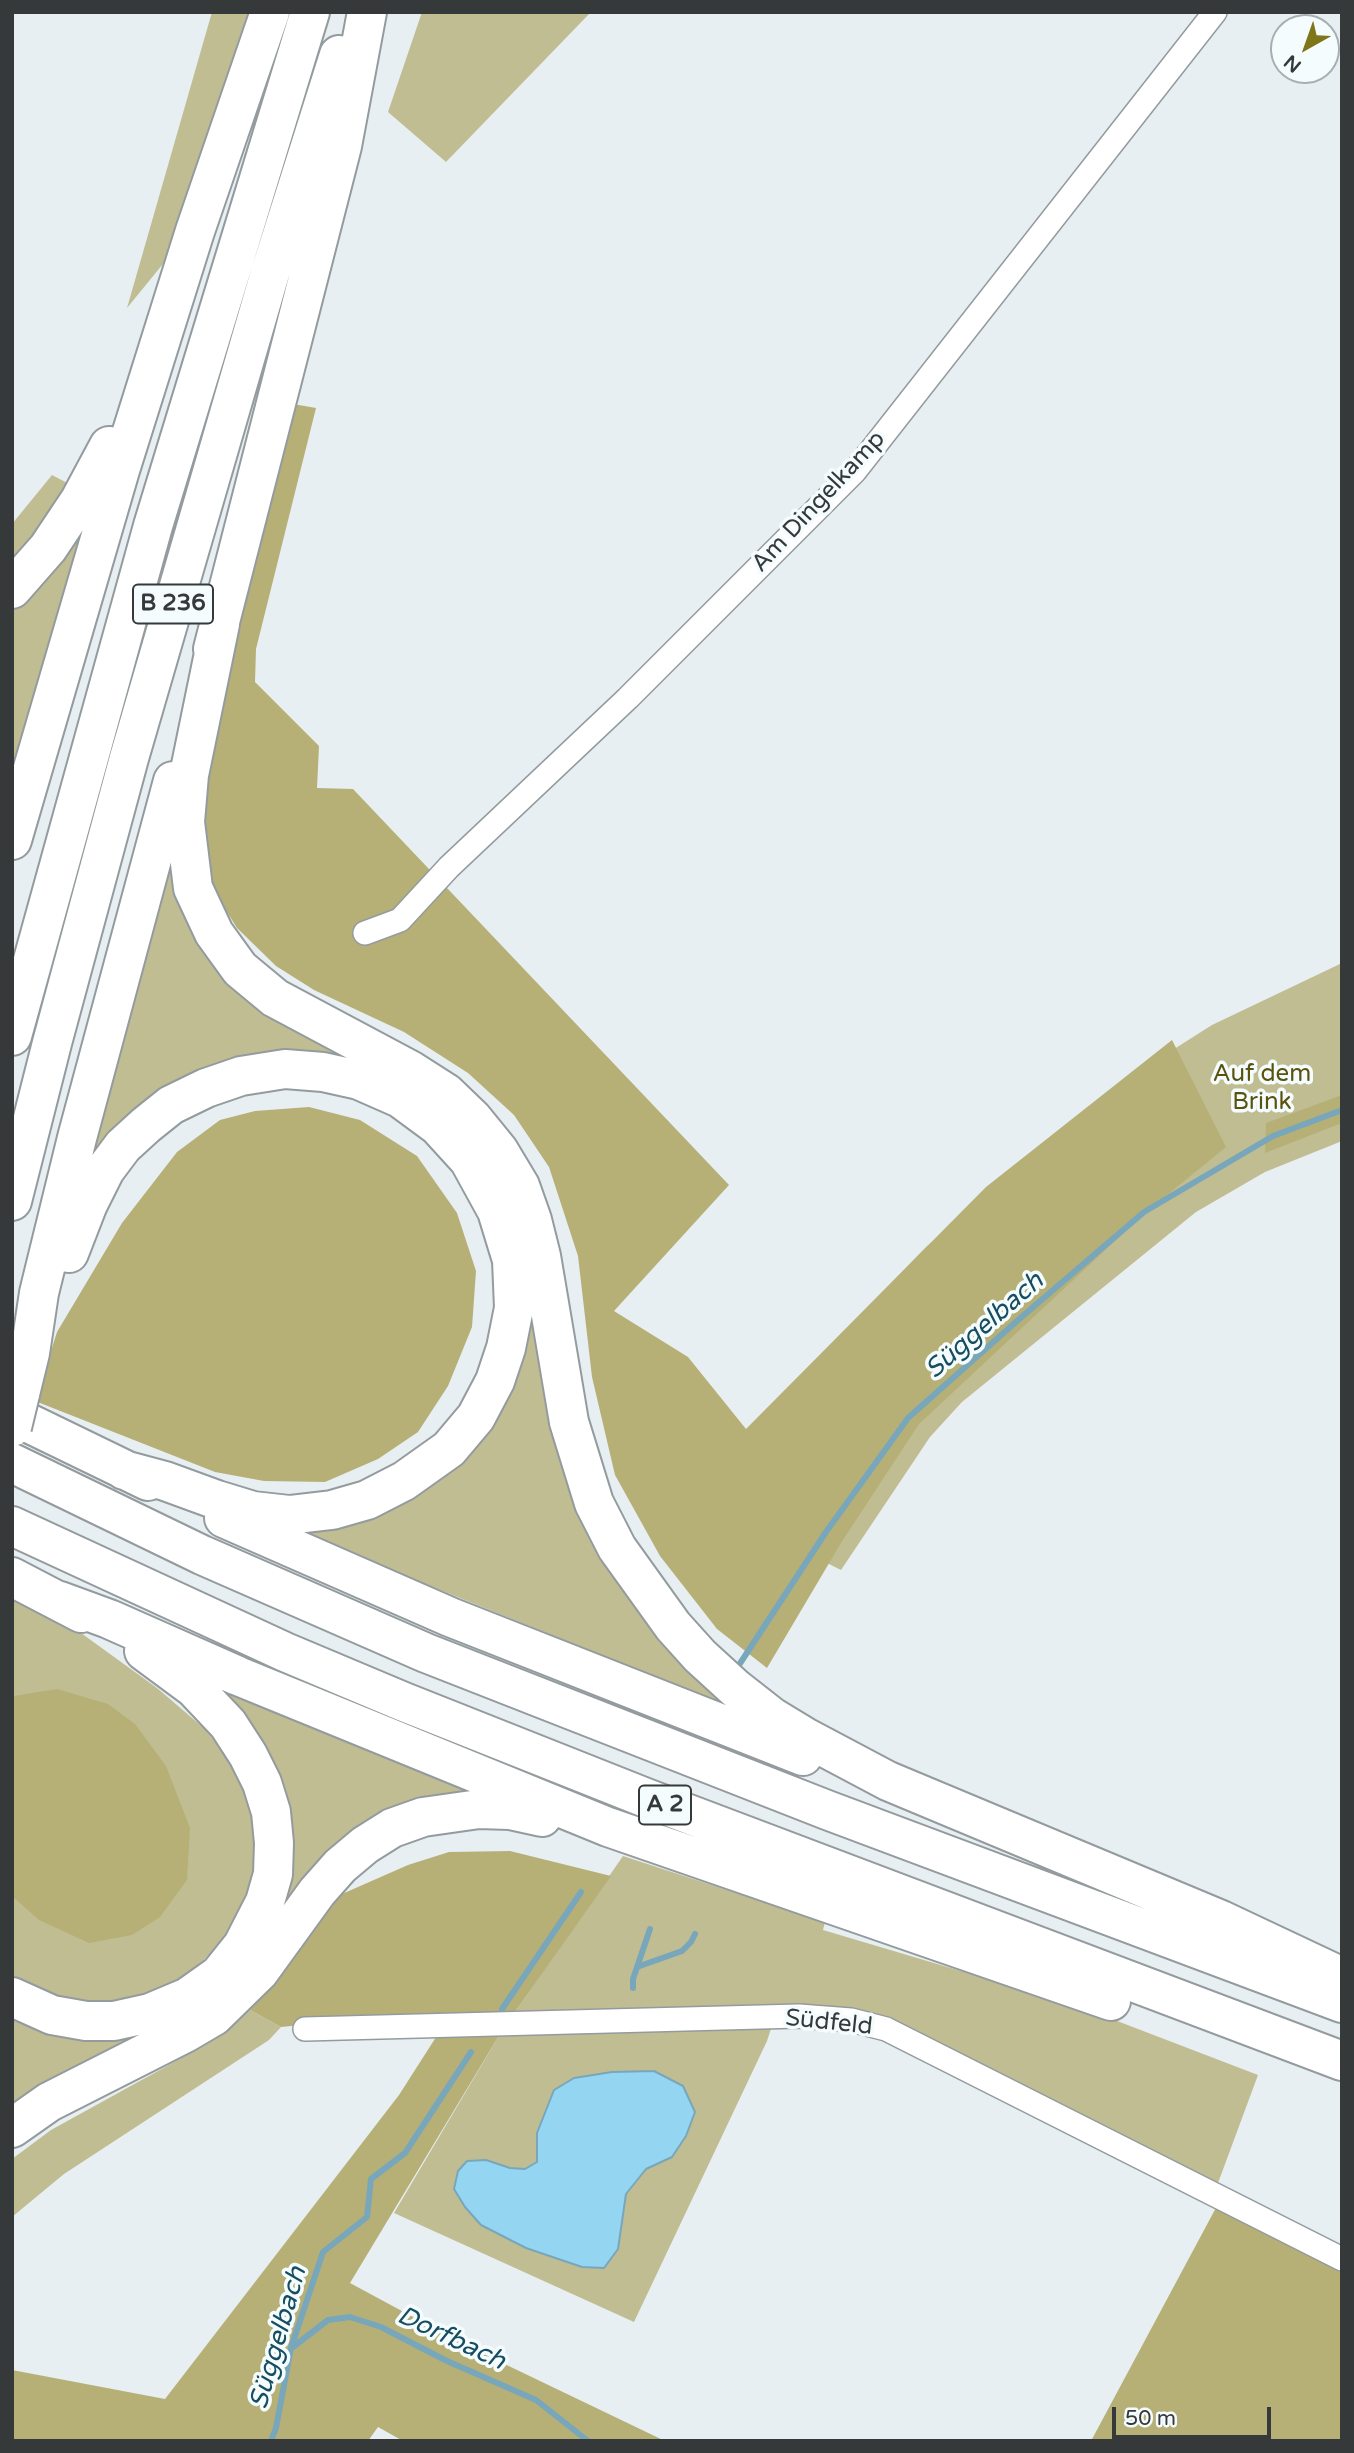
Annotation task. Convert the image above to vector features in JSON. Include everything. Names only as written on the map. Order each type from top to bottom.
[{"type":"highway","points":[[12,839],[169,313],[270,12]]},
{"type":"highway","name":"B 236","points":[[12,1036],[146,551],[310,12]]},
{"type":"highway","name":"B 236","points":[[12,1201],[51,1044],[144,705],[270,273],[353,12]]},
{"type":"highway","points":[[367,12],[342,146],[220,624],[158,833],[77,1138],[39,1293],[30,1353],[15,1412],[124,1470],[253,1532],[450,1618],[850,1773],[888,1782]]},
{"type":"highway","points":[[12,589],[48,548],[80,500],[104,457],[169,313]]},
{"type":"highway","points":[[220,624],[189,775],[185,822],[193,888],[214,933],[240,969],[275,998],[410,1070],[446,1093],[473,1119],[520,1186],[541,1256],[569,1422],[594,1503],[617,1548],[673,1626],[700,1656],[772,1717],[888,1782],[1221,1920],[1342,1977]]},
{"type":"highway","points":[[30,1353],[88,1204],[105,1170],[124,1146],[146,1125],[171,1105],[206,1088],[241,1076],[285,1069],[323,1072],[359,1080],[400,1098],[438,1126],[469,1160],[497,1211],[512,1260],[514,1308],[506,1348],[495,1381],[476,1417],[449,1449],[404,1482],[367,1500],[332,1510],[289,1515],[253,1511],[165,1480],[124,1470]]},
{"type":"highway","name":"A 2","points":[[12,1463],[202,1555],[426,1653],[827,1810],[1342,2003]]},
{"type":"highway","name":"A 2","points":[[12,1526],[285,1652],[404,1702],[646,1798],[1336,2059]]},
{"type":"highway","points":[[12,1577],[60,1601],[161,1662],[194,1688],[228,1724],[248,1755],[262,1783],[271,1812],[274,1843],[272,1874],[265,1902],[255,1925],[219,1975],[188,1997],[150,2013],[114,2021],[86,2021],[52,2015],[12,1997]]},
{"type":"highway","points":[[60,1601],[608,1827],[1247,2049],[1336,2059]]},
{"type":"highway","points":[[12,2128],[49,2102],[186,2033],[214,2016],[259,1972],[317,1892],[340,1866],[365,1845],[392,1828],[423,1817],[479,1809],[510,1810],[608,1827]]},
{"type":"street","name":"Am Dingelkamp","points":[[365,933],[400,920],[449,867],[628,698],[855,471],[1215,12]]},
{"type":"street","name":"Südfeld","points":[[305,2029],[799,2015],[851,2020],[886,2029],[1342,2259]]},
{"type":"green space","points":[[212,12],[252,12],[167,259],[127,308]]},
{"type":"green space","points":[[422,12],[591,12],[446,162],[388,112]]},
{"type":"green space","points":[[52,475],[73,486],[12,564],[12,524]]},
{"type":"green space","points":[[89,507],[12,784],[12,603]]},
{"type":"green space","points":[[169,858],[177,890],[196,938],[224,975],[267,1010],[403,1080],[442,1106],[473,1136],[498,1170],[515,1206],[527,1246],[557,1436],[581,1507],[615,1569],[650,1619],[695,1669],[750,1715],[289,1529],[332,1526],[376,1513],[429,1484],[467,1448],[497,1401],[519,1344],[525,1293],[520,1248],[509,1210],[492,1173],[467,1141],[437,1111],[399,1086],[357,1068],[311,1059],[269,1059],[235,1064],[187,1082],[145,1108],[92,1168],[88,1167]]},
{"type":"green space","name":"Auf dem Brink","points":[[1342,963],[1342,1141],[1265,1172],[1196,1212],[962,1402],[930,1437],[841,1570],[821,1560],[809,1368],[926,1247],[1122,1082],[1212,1025]]},
{"type":"green space","points":[[12,1599],[81,1633],[157,1688],[205,1729],[231,1762],[249,1802],[257,1852],[250,1897],[228,1935],[188,1976],[143,1997],[100,2004],[54,1995],[12,1976]]},
{"type":"green space","points":[[201,1679],[480,1796],[424,1806],[244,1975],[12,2115],[12,2013],[155,2028],[285,1882]]},
{"type":"green space","points":[[623,1856],[825,1922],[823,1930],[1035,1993],[1112,2019],[1258,2075],[1218,2183],[885,2022],[777,2010],[767,2041],[634,2322],[394,2213],[500,2034]],"holes":[[[654,2071],[672,2157],[646,2169],[626,2194],[621,2218],[582,2267],[526,2248],[481,2225],[486,2160],[510,2168],[526,2169],[537,2162],[537,2133],[574,2078],[612,2072]]]},
{"type":"green space","points":[[250,2010],[281,2027],[269,2040],[64,2174],[12,2217],[12,2159],[51,2130],[205,2045]]},
{"type":"shaded area","points":[[293,404],[316,408],[256,649],[255,682],[319,746],[317,788],[353,789],[729,1185],[614,1311],[688,1357],[746,1429],[986,1187],[1172,1040],[1226,1147],[1145,1213],[919,1424],[841,1543],[767,1668],[717,1629],[660,1556],[615,1475],[592,1377],[578,1256],[549,1167],[514,1115],[468,1073],[404,1032],[314,990],[276,966],[237,928],[206,878],[200,770]]},
{"type":"shaded area","points":[[1342,1095],[1342,1123],[1265,1153],[1266,1123]]},
{"type":"shaded area","points":[[309,1107],[360,1120],[417,1156],[457,1213],[476,1271],[472,1327],[448,1386],[418,1432],[378,1459],[325,1482],[264,1481],[215,1472],[35,1401],[57,1332],[122,1223],[177,1152],[220,1120],[255,1111]]},
{"type":"shaded area","points":[[57,1689],[108,1704],[135,1724],[166,1766],[190,1828],[187,1880],[160,1917],[132,1935],[89,1943],[39,1920],[12,1896],[12,1699],[14,1696]]},
{"type":"shaded area","points":[[510,1851],[611,1876],[508,2022],[331,2022],[281,2027],[250,2010],[271,1987],[323,1914],[342,1894],[408,1865],[449,1852]]},
{"type":"shaded area","points":[[438,2034],[500,2034],[350,2283],[465,2345],[665,2441],[403,2441],[378,2427],[368,2441],[12,2441],[12,2370],[165,2399],[399,2095]]},
{"type":"shaded area","points":[[1218,2204],[1342,2267],[1342,2441],[1091,2441]]},
{"type":"water","points":[[654,2071],[683,2086],[695,2112],[686,2136],[672,2157],[646,2169],[626,2194],[618,2249],[604,2268],[582,2267],[526,2248],[481,2225],[465,2207],[454,2189],[458,2171],[467,2161],[486,2160],[510,2168],[525,2169],[537,2162],[537,2133],[554,2090],[574,2078],[612,2072]]},
{"type":"waterway","name":"Süggelbach","points":[[739,1665],[826,1532],[908,1418],[1144,1212],[1273,1136],[1342,1110]]},
{"type":"waterway","name":"Süggelbach","points":[[502,2009],[581,1892]]},
{"type":"waterway","points":[[633,1988],[633,1979],[650,1929]]},
{"type":"waterway","points":[[637,1967],[682,1951],[695,1934]]},
{"type":"waterway","name":"Süggelbach","points":[[271,2441],[276,2428],[291,2348],[323,2252],[367,2217],[371,2179],[405,2153],[471,2052]]},
{"type":"waterway","name":"Dorfbach","points":[[293,2347],[328,2320],[350,2317],[381,2327],[447,2361],[536,2400],[588,2441]]}]
